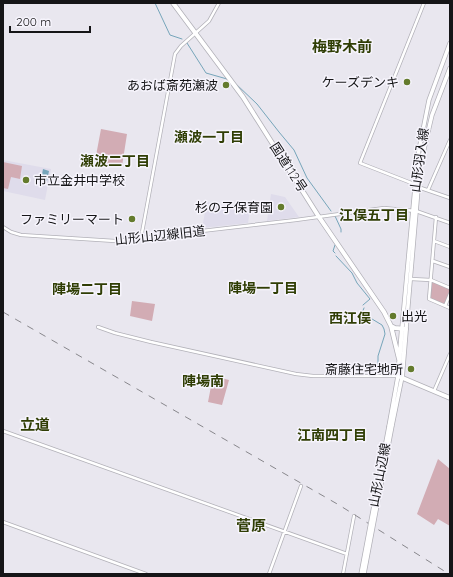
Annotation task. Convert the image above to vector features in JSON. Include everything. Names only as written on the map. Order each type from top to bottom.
[{"type":"highway","name":"国道112号","points":[[173,3],[243,97],[384,312],[391,326],[399,359]]},
{"type":"highway","points":[[391,326],[404,329]]},
{"type":"highway","points":[[400,377],[399,359],[404,329]]},
{"type":"highway","points":[[400,377],[404,329]]},
{"type":"highway","points":[[400,377],[450,398]]},
{"type":"main road","name":"山形羽入線","points":[[404,329],[411,278],[414,184],[418,155],[429,100],[450,43]]},
{"type":"main road","name":"山形羽入線","points":[[404,329],[414,211],[423,151],[432,115],[450,68]]},
{"type":"main road","name":"山形山辺線","points":[[362,574],[400,377]]},
{"type":"street","points":[[141,238],[175,54],[181,46],[209,21],[219,3]]},
{"type":"street","points":[[414,184],[360,163],[424,3]]},
{"type":"street","points":[[428,190],[436,175],[450,140]]},
{"type":"street","points":[[418,187],[450,197]]},
{"type":"street","name":"山形山辺線旧道","points":[[3,227],[15,234],[28,236],[115,241],[379,208],[414,211],[436,217],[450,223]]},
{"type":"street","points":[[436,217],[429,299],[450,308]]},
{"type":"street","points":[[434,241],[450,246]]},
{"type":"street","points":[[432,261],[450,267]]},
{"type":"street","points":[[411,278],[431,280],[450,288]]},
{"type":"street","points":[[445,306],[450,294]]},
{"type":"street","points":[[98,327],[129,336],[296,374],[321,376],[400,377]]},
{"type":"street","points":[[434,391],[450,354]]},
{"type":"street","points":[[3,431],[347,554]]},
{"type":"street","points":[[269,574],[301,486]]},
{"type":"street","points":[[343,574],[354,516]]},
{"type":"street","points":[[3,522],[146,574]]},
{"type":"shaded area","points":[[101,129],[127,134],[122,166],[95,161]]},
{"type":"shaded area","name":"市立金井中学校","points":[[3,160],[51,169],[45,200],[3,191]]},
{"type":"shaded area","points":[[3,162],[22,166],[20,179],[11,177],[8,189],[3,188]]},
{"type":"shaded area","name":"杉の子保育園","points":[[271,194],[285,197],[299,217],[267,221]]},
{"type":"shaded area","points":[[207,202],[250,210],[248,223],[202,228]]},
{"type":"shaded area","points":[[431,280],[450,288],[450,294],[445,306],[429,299]]},
{"type":"shaded area","points":[[132,301],[155,304],[152,321],[130,316]]},
{"type":"shaded area","points":[[213,376],[229,380],[222,405],[208,402]]},
{"type":"shaded area","points":[[438,459],[450,469],[450,526],[438,519],[434,525],[417,514]]},
{"type":"water","points":[[43,169],[49,171],[47,181],[41,180]]},
{"type":"waterway","points":[[155,3],[170,35],[182,39]]},
{"type":"waterway","points":[[187,43],[206,73],[227,79]]},
{"type":"waterway","points":[[236,84],[257,104],[294,150],[307,178],[331,211]]},
{"type":"waterway","points":[[335,216],[341,232]]},
{"type":"waterway","points":[[335,245],[333,251],[335,253]]},
{"type":"waterway","points":[[336,256],[352,273],[357,283],[370,299],[363,305]]},
{"type":"waterway","points":[[364,308],[362,313],[382,325],[384,329],[385,334],[378,356],[378,368]]},
{"type":"railway","points":[[3,312],[339,505],[449,574]]},
{"type":"place","name":"ケーズデンキ","points":[[407,82]]},
{"type":"place","name":"あおば斎苑瀬波","points":[[226,85]]},
{"type":"place","name":"市立金井中学校","points":[[26,180]]},
{"type":"place","name":"杉の子保育園","points":[[281,207]]},
{"type":"place","name":"ファミリーマート","points":[[132,219]]},
{"type":"place","name":"出光","points":[[393,316]]},
{"type":"place","name":"斎藤住宅地所","points":[[411,369]]},
{"type":"district","name":"梅野木前","points":[[342,46]]},
{"type":"district","name":"瀬波一丁目","points":[[209,137]]},
{"type":"district","name":"瀬波二丁目","points":[[115,161]]},
{"type":"district","name":"江俣五丁目","points":[[374,215]]},
{"type":"district","name":"陣場一丁目","points":[[263,288]]},
{"type":"district","name":"陣場二丁目","points":[[87,289]]},
{"type":"district","name":"西江俣","points":[[350,318]]},
{"type":"district","name":"陣場南","points":[[203,381]]},
{"type":"district","name":"立道","points":[[35,424]]},
{"type":"district","name":"江南四丁目","points":[[332,435]]},
{"type":"district","name":"菅原","points":[[251,525]]}]
